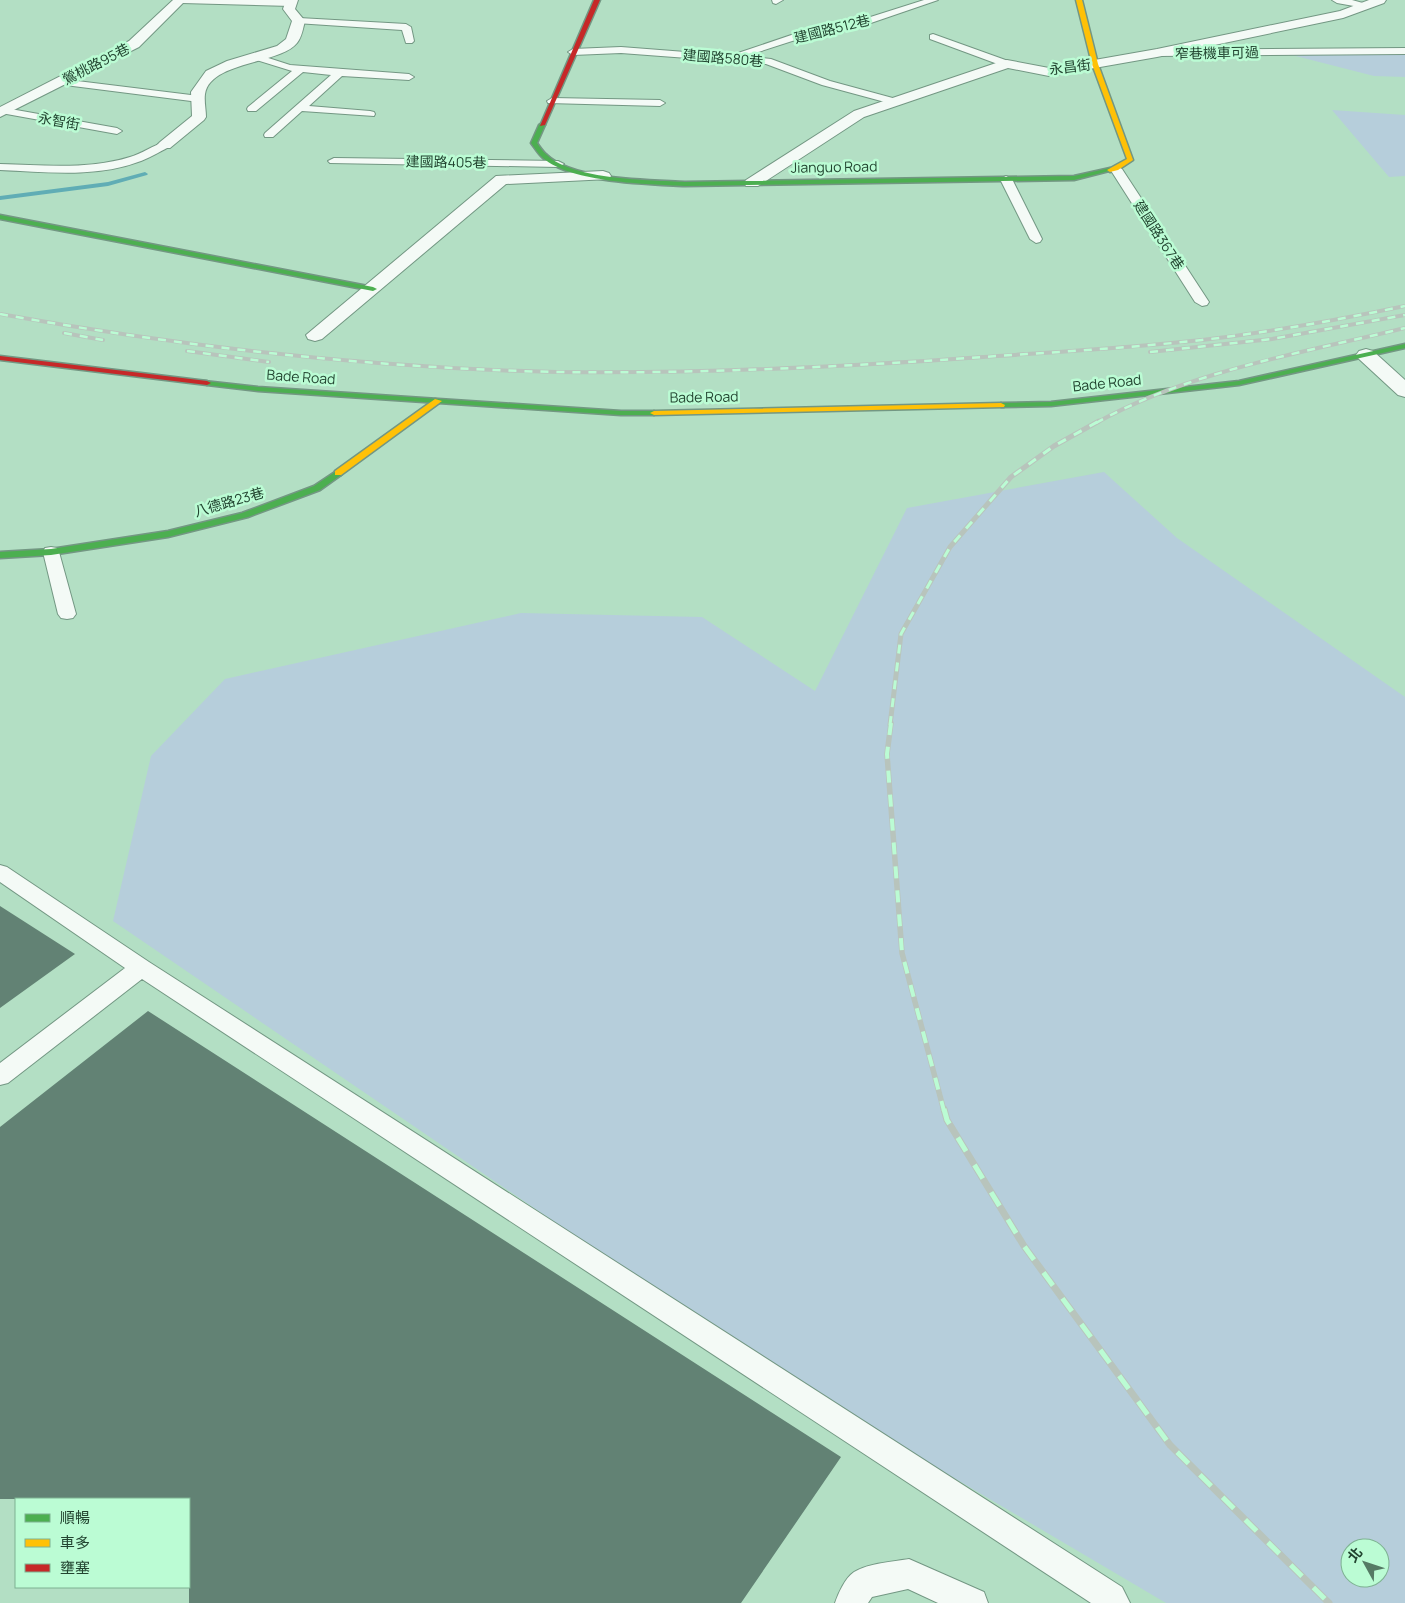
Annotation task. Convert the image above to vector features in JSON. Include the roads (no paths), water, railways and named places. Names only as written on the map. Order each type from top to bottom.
[{"type":"street","name":"鶯桃路95巷","points":[[2,111],[134,44],[181,0]]},
{"type":"street","name":"Jianguo Road","points":[[597,0],[534,143],[546,159],[569,168],[641,182],[685,184],[1074,178],[1096,175],[1116,169]]},
{"type":"street","points":[[1079,0],[1094,64],[1130,160],[1116,169]]},
{"type":"street","name":"永昌街","points":[[752,183],[859,114],[1007,64],[1049,72],[1157,53],[1343,14],[1380,0]]},
{"type":"street","points":[[165,145],[199,117],[198,92],[211,74],[232,64],[282,49],[292,42],[299,21],[289,9],[292,2]]},
{"type":"street","points":[[315,335],[502,179],[603,176]]},
{"type":"street","points":[[0,217],[373,288]]},
{"type":"street","name":"Bade Road","points":[[0,358],[258,389],[621,413],[1051,404],[1240,383],[1405,346]]},
{"type":"street","points":[[1366,355],[1405,391]]},
{"type":"street","name":"八德路23巷","points":[[0,555],[51,552],[168,534],[245,515],[318,488],[438,401]]},
{"type":"lane","points":[[181,0],[292,2]]},
{"type":"lane","name":"建國路512巷","points":[[732,58],[815,30],[862,22],[933,0]]},
{"type":"lane","points":[[1337,0],[1365,6]]},
{"type":"lane","points":[[299,21],[406,27],[409,41]]},
{"type":"lane","points":[[932,38],[1007,64]]},
{"type":"lane","name":"建國路580巷","points":[[573,52],[621,50],[767,61],[826,83],[896,102]]},
{"type":"lane","name":"窄巷機車可過","points":[[1157,53],[1405,51]]},
{"type":"lane","points":[[256,57],[289,68],[409,77]]},
{"type":"lane","points":[[252,109],[300,69]]},
{"type":"lane","points":[[269,135],[340,72]]},
{"type":"lane","points":[[61,82],[199,99]]},
{"type":"lane","points":[[552,101],[660,103]]},
{"type":"lane","points":[[300,108],[370,114]]},
{"type":"lane","name":"永智街","points":[[2,111],[117,131]]},
{"type":"lane","points":[[0,167],[72,169],[105,166],[134,160],[165,145]]},
{"type":"lane","name":"建國路405巷","points":[[334,161],[558,164]]},
{"type":"lane","name":"建國路367巷","points":[[1116,169],[1202,302]]},
{"type":"lane","points":[[1006,179],[1036,239]]},
{"type":"lane","points":[[51,552],[67,614]]},
{"type":"lane","points":[[0,872],[141,968],[1103,1592],[1115,1603]]},
{"type":"lane","points":[[0,1076],[141,968]]},
{"type":"lane","points":[[850,1603],[863,1584],[909,1574],[973,1603]]},
{"type":"waterway","points":[[0,198],[108,184],[145,174]]},
{"type":"railway","points":[[0,314],[208,346],[347,361],[487,370],[610,372],[717,371],[823,367],[1092,350],[1202,340],[1329,321],[1405,306]]},
{"type":"railway","points":[[1150,352],[1272,339],[1405,315]]},
{"type":"railway","points":[[1096,423],[1132,405],[1207,377],[1286,355],[1405,328]]},
{"type":"railway","points":[[64,333],[103,340]]},
{"type":"railway","points":[[187,351],[269,362]]},
{"type":"railway","points":[[890,725],[901,634],[950,547],[1011,477],[1054,446],[1099,421]]},
{"type":"railway","points":[[891,723],[887,754],[902,953],[944,1111]]},
{"type":"railway","points":[[944,1109],[947,1120],[1024,1246],[1170,1445],[1329,1603]]}]
